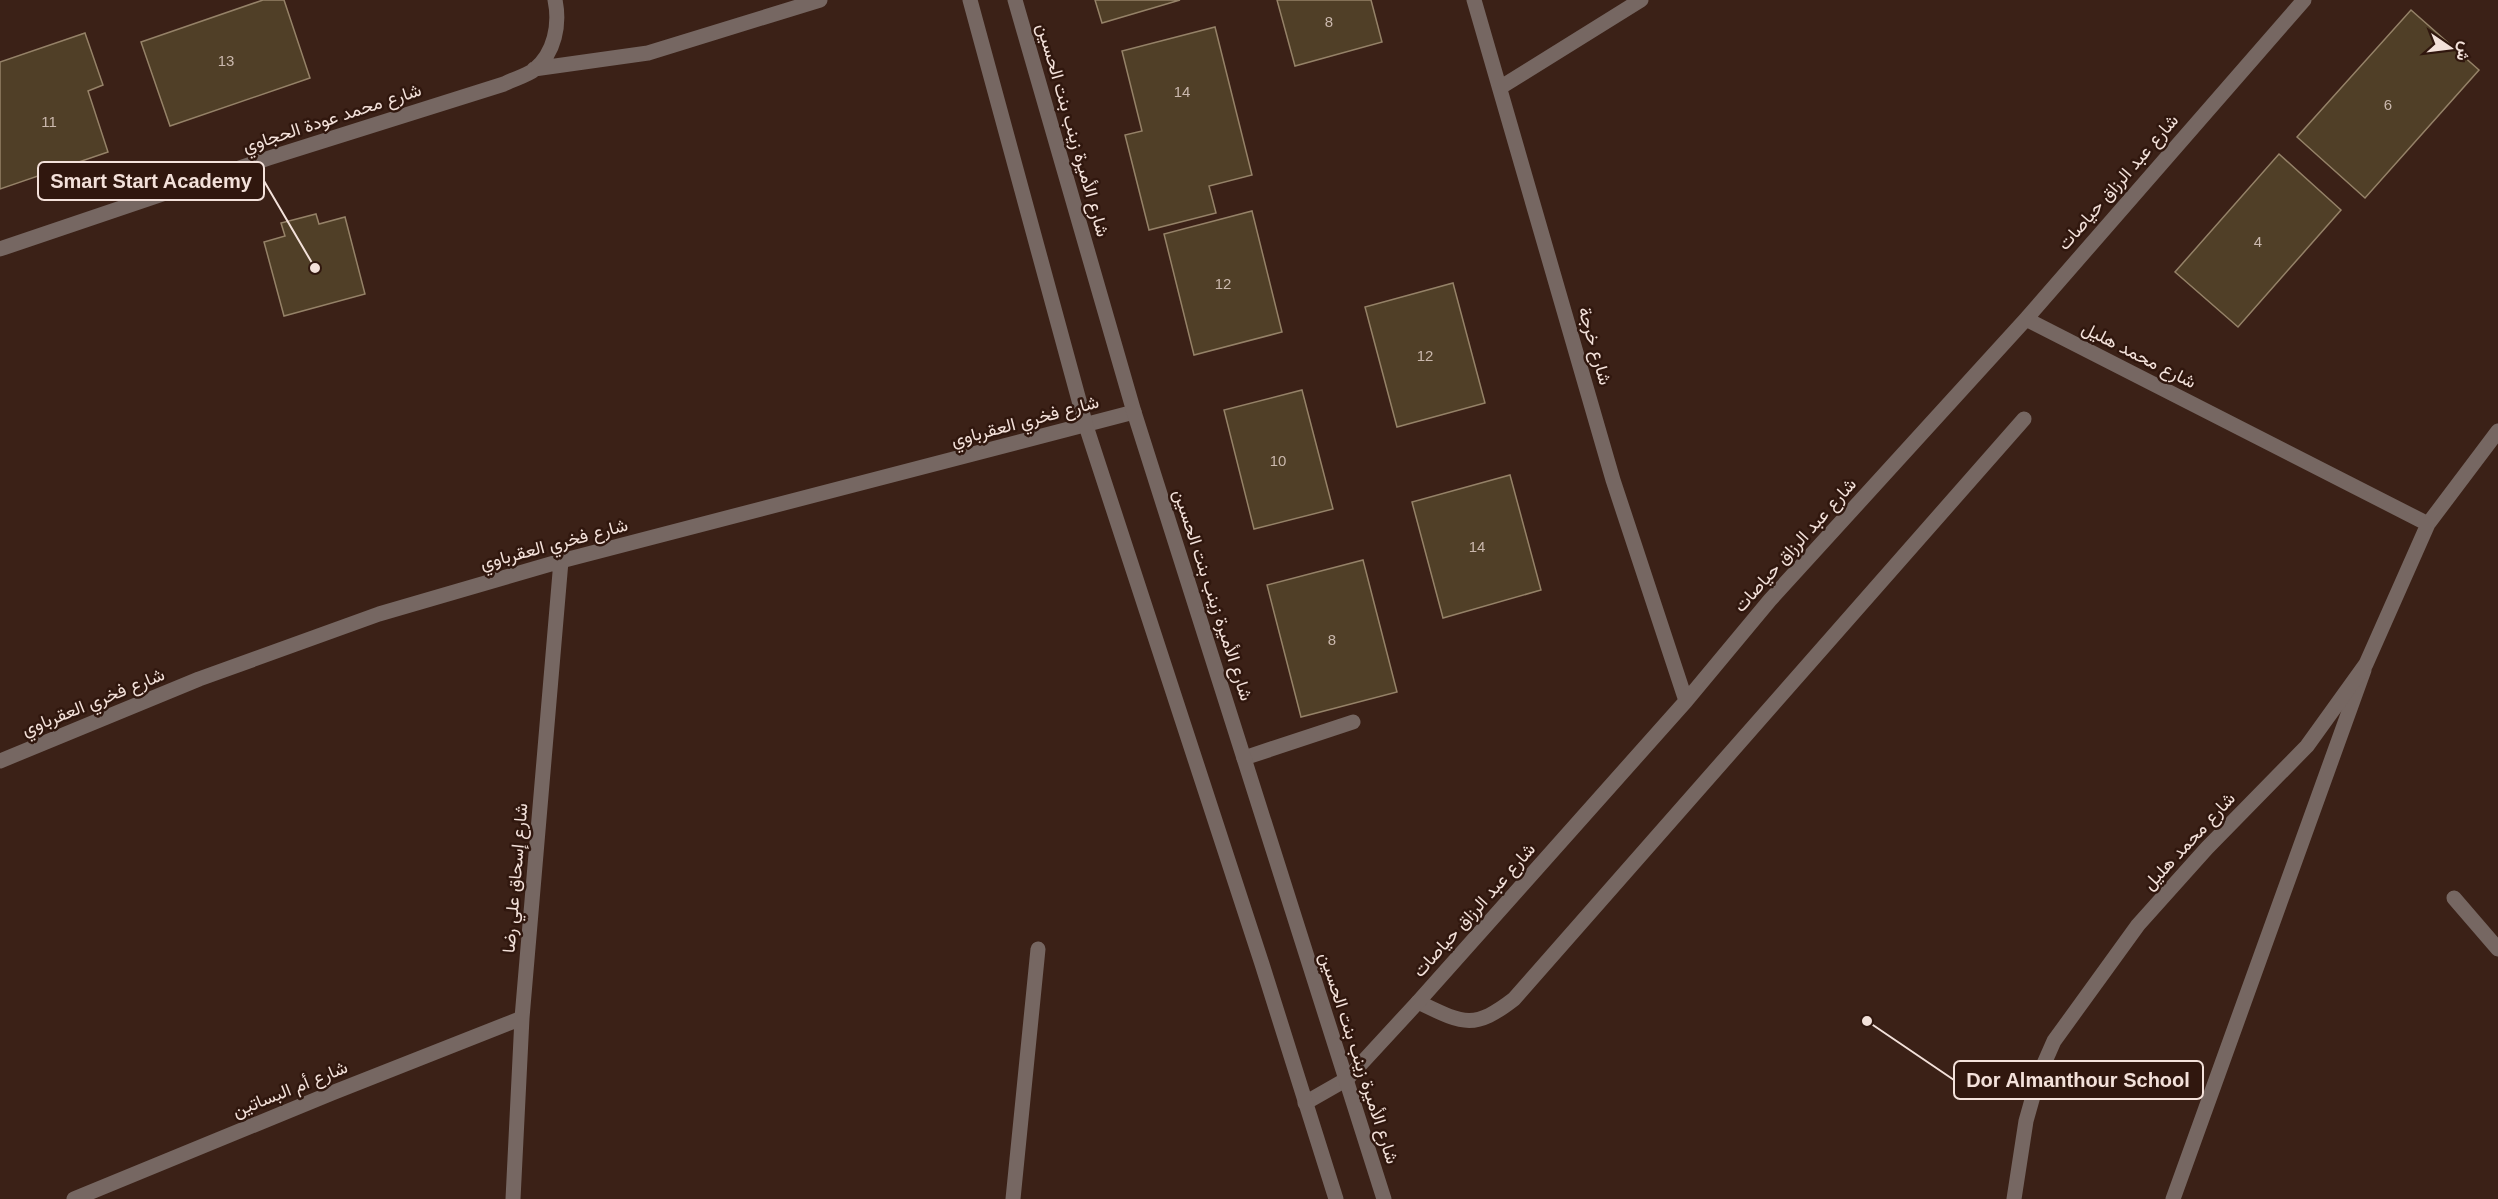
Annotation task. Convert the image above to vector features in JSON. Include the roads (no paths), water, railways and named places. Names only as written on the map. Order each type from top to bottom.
[{"type":"street","name":"شارع محمد عودة الحجاوي","points":[[0,249],[268,158],[504,84],[534,69],[554,45],[558,13],[555,0]]},
{"type":"street","points":[[534,69],[648,53],[820,0]]},
{"type":"street","points":[[970,0],[1086,426],[1262,964],[1336,1199]]},
{"type":"street","name":"شارع الأميرة زينب بنت الحسين","points":[[1015,0],[1134,412],[1384,1199]]},
{"type":"street","name":"شارع خرجة","points":[[1474,0],[1613,480],[1686,701]]},
{"type":"street","points":[[1501,87],[1641,0]]},
{"type":"street","name":"شارع عبد الرزاق حياصات","points":[[1305,1103],[1347,1079],[1419,1002],[1686,701],[1770,600],[2026,320],[2304,0]]},
{"type":"street","name":"شارع محمد هليل","points":[[2026,320],[2428,524]]},
{"type":"street","name":"شارع فخري العقرباوي","points":[[0,761],[199,679],[379,614],[561,561],[1134,412]]},
{"type":"street","points":[[1419,1002],[1456,1020],[1470,1021],[1485,1018],[1514,999],[2024,418]]},
{"type":"street","name":"شارع محمد هليل","points":[[2014,1199],[2026,1121],[2039,1075],[2054,1041],[2138,925],[2207,848],[2307,746],[2366,664],[2428,524],[2498,431]]},
{"type":"street","name":"شارع إسحاق علي رضا","points":[[513,1199],[522,1018],[561,561]]},
{"type":"street","points":[[2173,1199],[2366,664]]},
{"type":"street","points":[[1244,758],[1353,722]]},
{"type":"street","points":[[2454,898],[2498,949]]},
{"type":"street","points":[[1013,1199],[1038,949]]},
{"type":"street","name":"شارع أم البساتين","points":[[74,1199],[522,1018]]},
{"type":"place","name":"Smart Start Academy","points":[[315,268]]},
{"type":"place","name":"Dor Almanthour School","points":[[1867,1021]]}]
